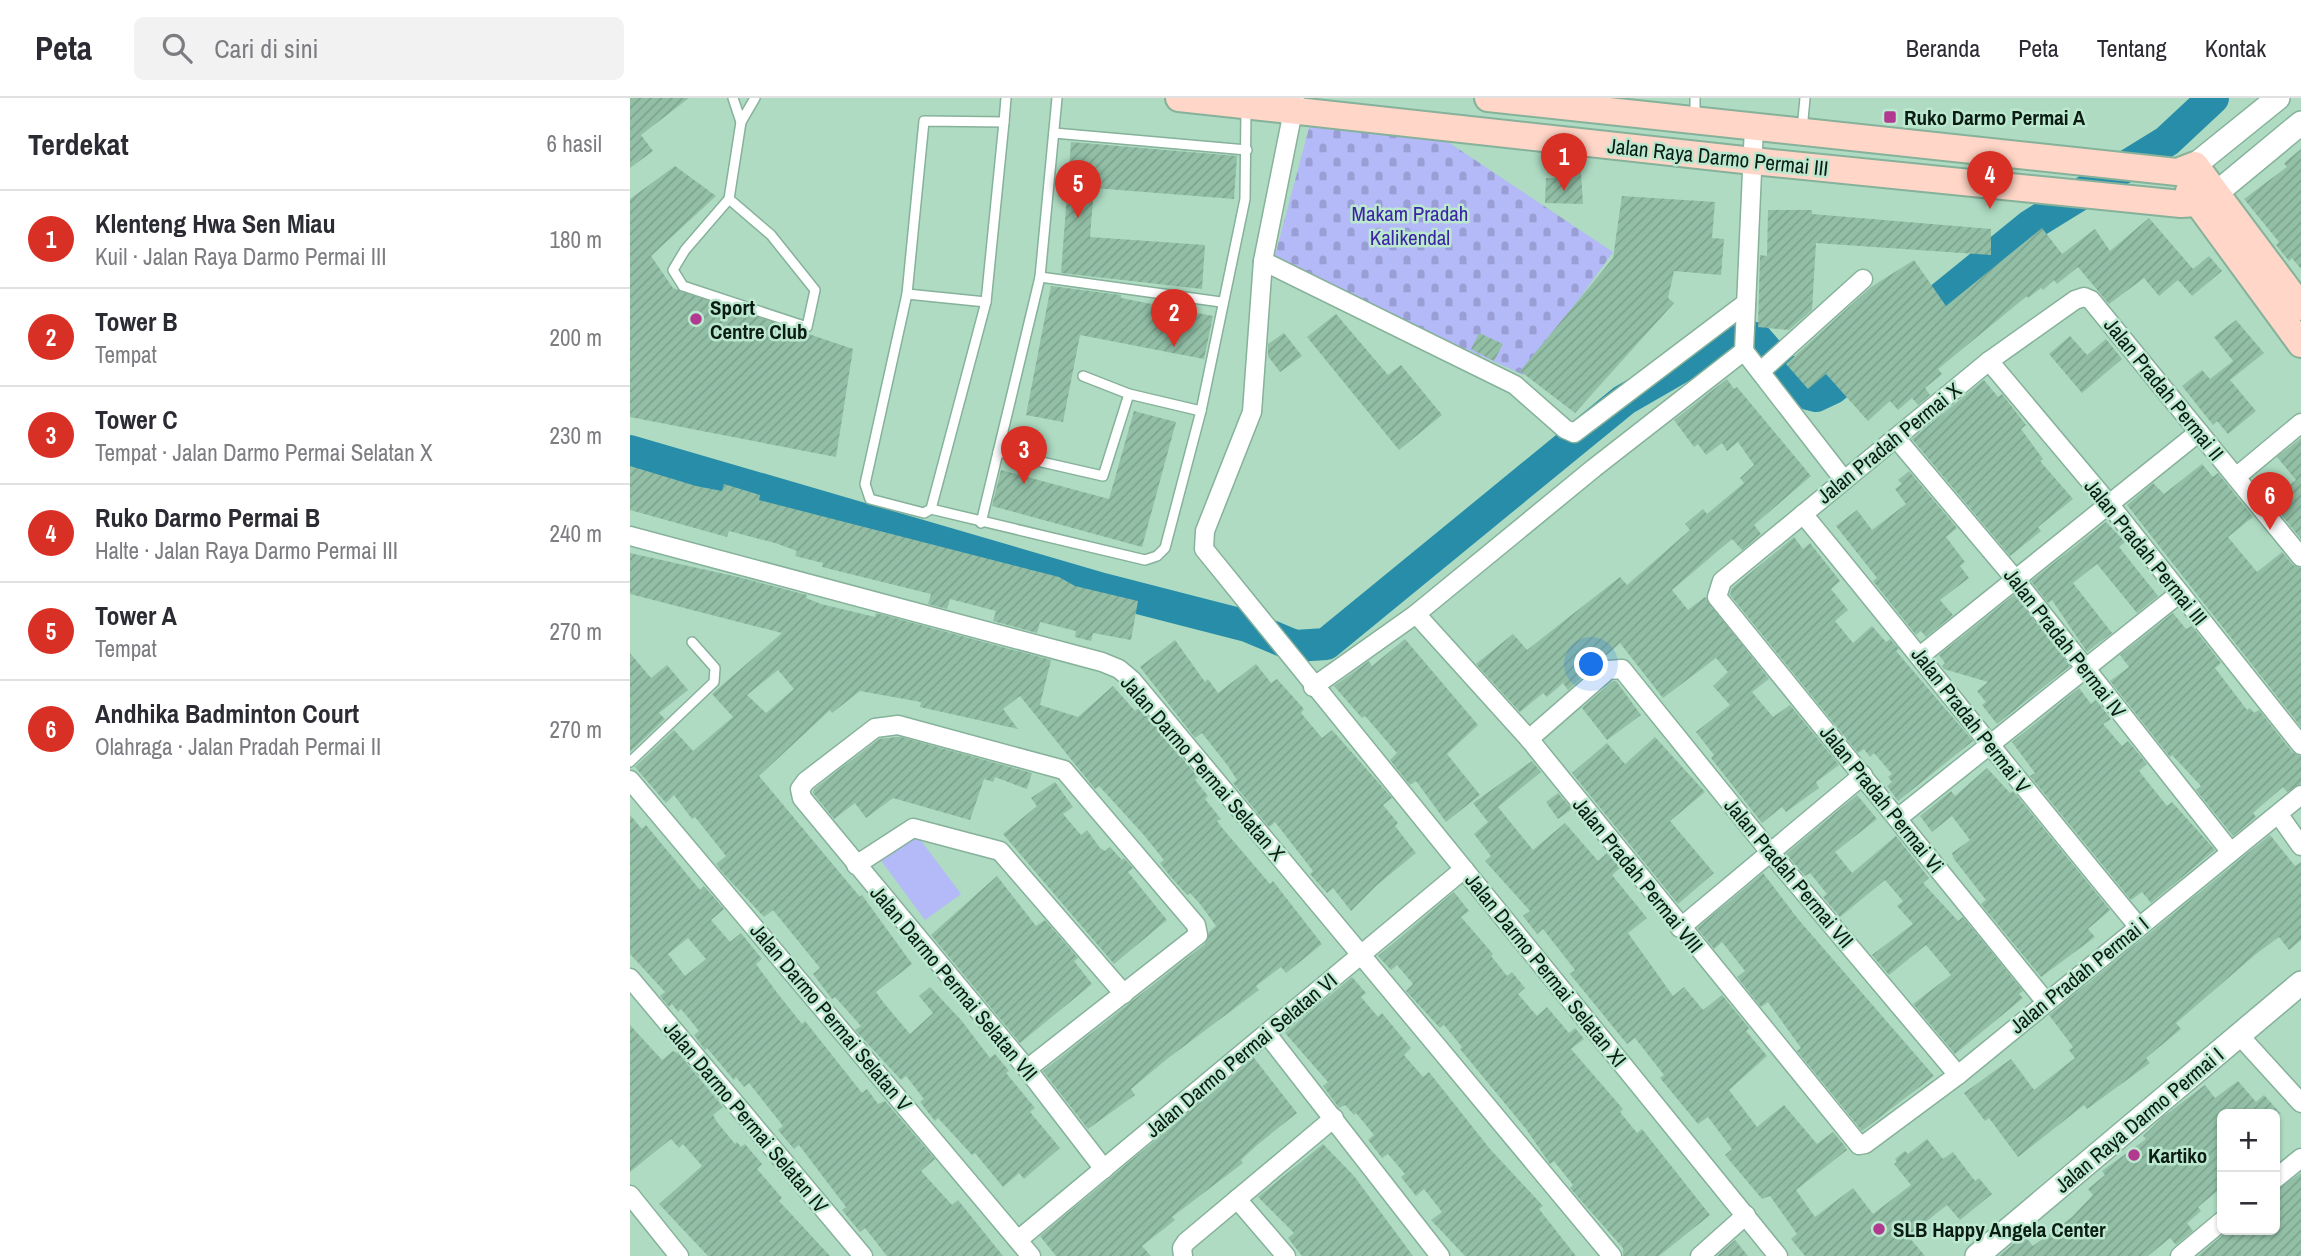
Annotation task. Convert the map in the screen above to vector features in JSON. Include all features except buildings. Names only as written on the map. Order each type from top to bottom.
[{"type":"main road","name":"Jalan Raya Darmo Permai III","points":[[1179,98],[1246,104],[1295,103],[1474,129],[1753,161],[2109,197],[2206,199]]},
{"type":"main road","points":[[1474,129],[1477,98]]},
{"type":"main road","name":"Jalan Raya Darmo Permai III","points":[[1488,98],[1695,109],[1754,127],[2147,169],[2186,168]]},
{"type":"main road","points":[[2186,168],[2301,344]]},
{"type":"main road","points":[[2206,199],[2301,307]]},
{"type":"street","points":[[2186,168],[2278,98]]},
{"type":"street","points":[[1295,103],[1263,261],[1515,385],[1565,429],[1574,433],[1746,303]]},
{"type":"street","points":[[2206,199],[2301,123]]},
{"type":"street","points":[[1754,127],[1744,351],[1844,480]]},
{"type":"street","name":"Jalan Darmo Permai Selatan XI","points":[[1263,261],[1252,412],[1205,531],[1203,549],[1777,1256]]},
{"type":"street","points":[[1761,370],[1863,279]]},
{"type":"street","name":"Jalan Pradah Permai II","points":[[2075,300],[2084,297],[2091,300],[2301,557]]},
{"type":"street","name":"Jalan Pradah Permai X","points":[[1717,597],[1722,581],[1989,361],[2075,300]]},
{"type":"street","points":[[1313,687],[1416,614],[1594,468],[1744,351]]},
{"type":"street","name":"Jalan Pradah Permai III","points":[[1989,361],[2110,505],[2301,745]]},
{"type":"street","points":[[2236,477],[2301,423]]},
{"type":"street","points":[[1920,656],[2199,432]]},
{"type":"street","name":"Jalan Pradah Permai IV","points":[[1896,438],[2015,579],[2083,669],[2230,851]]},
{"type":"street","name":"Jalan Pradah Permai V","points":[[1803,514],[1920,656],[1988,746],[2138,926]]},
{"type":"street","name":"Jalan Darmo Permai Selatan X","points":[[630,536],[1102,662],[1119,670],[1132,680],[1612,1256]]},
{"type":"street","points":[[1898,818],[2180,593]]},
{"type":"street","name":"Jalan Pradah Permai Vi","points":[[1717,597],[2046,1002]]},
{"type":"street","name":"Jalan Pradah Permai VIII","points":[[1416,614],[1529,739],[1853,1141]]},
{"type":"street","name":"Jalan Pradah Permai VII","points":[[1529,739],[1608,670],[1622,669],[1770,852],[1958,1074]]},
{"type":"street","name":"Jalan Darmo Permai Selatan VII","points":[[1104,1169],[1027,1069],[802,798],[800,789],[806,781],[875,728],[886,724],[1063,770],[1198,929],[1198,935],[1124,994]]},
{"type":"street","points":[[1680,928],[1863,775]]},
{"type":"street","name":"Jalan Darmo Permai Selatan V","points":[[630,780],[1031,1256]]},
{"type":"street","name":"Jalan Pradah Permai I","points":[[1853,1141],[1865,1144],[1958,1074],[2301,795]]},
{"type":"street","points":[[2279,815],[2301,846]]},
{"type":"street","points":[[856,864],[913,828],[1000,851],[1124,994],[1027,1069]]},
{"type":"street","name":"Jalan Darmo Permai Selatan VI","points":[[1018,1240],[1464,869]]},
{"type":"street","name":"Jalan Darmo Permai Selatan IV","points":[[630,978],[863,1256]]},
{"type":"street","name":"Jalan Raya Darmo Permai I","points":[[1977,1256],[2301,983]]},
{"type":"street","points":[[1267,1034],[1440,1256]]},
{"type":"street","points":[[2239,1035],[2301,1103]]},
{"type":"street","points":[[1185,1249],[1237,1199],[1335,1118]]},
{"type":"street","points":[[2280,1175],[2301,1158]]},
{"type":"street","points":[[630,1195],[679,1256]]},
{"type":"street","points":[[1237,1199],[1286,1256]]},
{"type":"street","points":[[1700,1256],[1746,1215]]},
{"type":"street","points":[[2180,1256],[2217,1226]]},
{"type":"lane","points":[[733,98],[741,122]]},
{"type":"lane","points":[[729,199],[771,235],[815,290],[807,327],[683,286],[673,270],[685,250],[729,199],[741,122],[755,98]]},
{"type":"lane","points":[[1004,122],[924,121],[907,294],[865,484],[870,499],[924,513],[931,509],[986,302],[1004,122],[1006,98]]},
{"type":"lane","points":[[981,523],[1040,277],[1057,98]]},
{"type":"lane","points":[[1802,132],[1805,98]]},
{"type":"lane","points":[[931,509],[1145,560],[1157,556],[1165,548],[1201,411],[1221,302],[1245,199],[1246,104]]},
{"type":"lane","points":[[1054,133],[1247,150]]},
{"type":"lane","points":[[1040,277],[1221,302]]},
{"type":"lane","points":[[907,294],[986,302]]},
{"type":"lane","points":[[1083,376],[1129,394],[1201,411]]},
{"type":"lane","points":[[998,452],[1103,477],[1129,394]]},
{"type":"lane","points":[[630,762],[714,682],[715,668],[692,642]]},
{"type":"green space","name":"Makam Pradah Kalikendal","points":[[1312,117],[1445,140],[1613,252],[1524,375],[1273,263]]},
{"type":"green space","points":[[916,834],[961,894],[925,920],[880,859]]},
{"type":"waterway","points":[[1909,324],[2031,225],[2167,141],[2213,98]]},
{"type":"waterway","points":[[1756,338],[1770,354]]},
{"type":"waterway","points":[[630,451],[1103,589],[1247,626],[1295,646],[1326,644],[1624,400],[1728,340]]},
{"type":"waterway","points":[[1786,370],[1808,394],[1816,396],[1833,388],[1869,358]]},
{"type":"place","name":"Ruko Darmo Permai A","points":[[1890,117]]},
{"type":"place","name":"Klenteng Hwa Sen Miau","points":[[1564,191]]},
{"type":"place","name":"Ruko Darmo Permai B","points":[[1990,209]]},
{"type":"place","name":"Tower A","points":[[1078,218]]},
{"type":"place","name":"Sport Centre Club","points":[[696,319]]},
{"type":"place","name":"Tower B","points":[[1174,347]]},
{"type":"place","name":"Tower C","points":[[1024,484]]},
{"type":"place","name":"Andhika Badminton Court","points":[[2270,530]]},
{"type":"place","name":"Kartiko","points":[[2134,1155]]},
{"type":"place","name":"SLB Happy Angela Center","points":[[1879,1229]]}]
